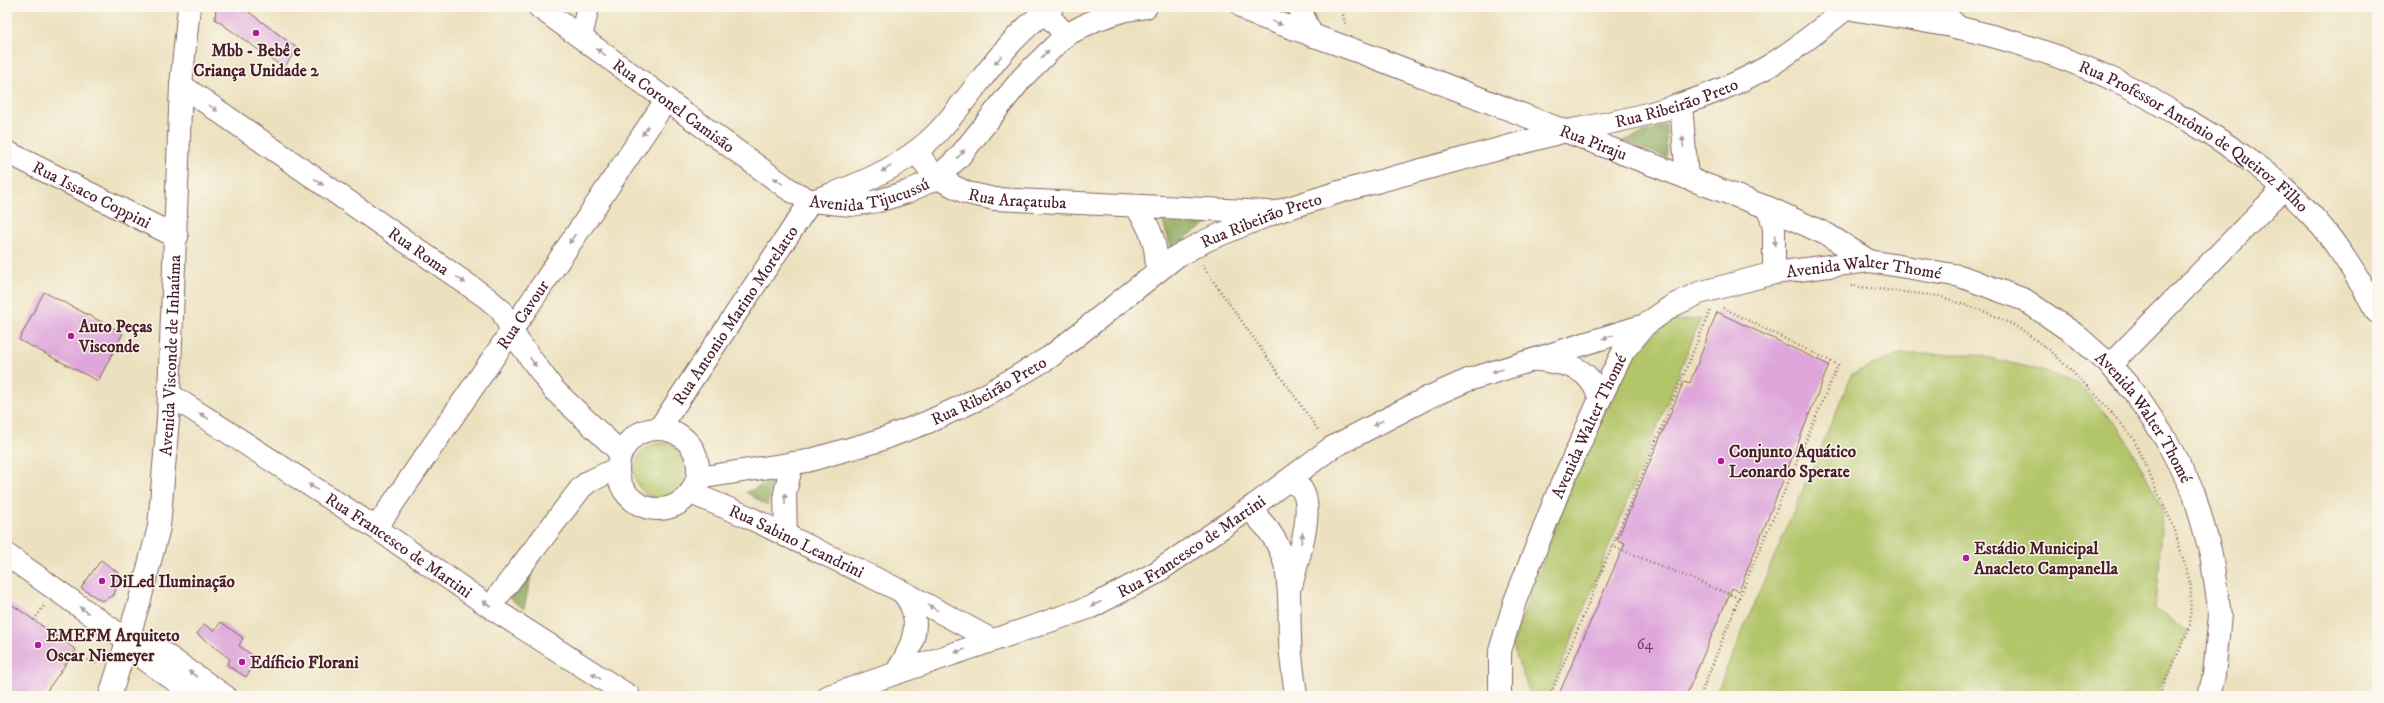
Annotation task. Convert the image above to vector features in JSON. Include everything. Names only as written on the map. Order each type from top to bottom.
[{"type":"street","name":"Avenida Visconde de Inhaúma","points":[[110,696],[159,527],[169,394],[177,237],[181,85],[189,7]]},
{"type":"street","name":"Rua Coronel Camisão","points":[[539,7],[667,99],[771,177],[811,201]]},
{"type":"street","points":[[581,37],[588,7]]},
{"type":"street","name":"Avenida Tijucussú","points":[[811,201],[851,205],[878,201],[907,192],[937,178],[959,157],[1023,76],[1066,35],[1095,20],[1124,10],[1146,7]]},
{"type":"street","name":"Rua Piraju","points":[[1243,7],[1253,14],[1769,208],[1828,235],[1869,261]]},
{"type":"street","points":[[1299,7],[1312,36]]},
{"type":"street","name":"Rua Professor Antônio de Queiroz Filho","points":[[1938,7],[1959,28]]},
{"type":"street","name":"Rua Professor Antônio de Queiroz Filho","points":[[1847,8],[1959,28],[2038,50],[2079,64],[2124,84],[2246,156],[2284,188],[2316,220],[2357,276],[2377,312]]},
{"type":"street","name":"Rua Ribeirão Preto","points":[[694,486],[877,441],[928,422],[984,396],[1050,357],[1157,271],[1190,248],[1276,212],[1339,192],[1566,131],[1603,125],[1681,105],[1726,88],[1769,66],[1847,8]]},
{"type":"street","points":[[1045,9],[1066,35]]},
{"type":"street","name":"Avenida Tijucussú","points":[[811,201],[839,192],[916,152],[937,133],[999,58],[1045,9]]},
{"type":"street","name":"Rua Roma","points":[[181,85],[487,298],[501,310],[526,352],[554,390],[620,460]]},
{"type":"street","name":"Rua Cavour","points":[[376,528],[667,99]]},
{"type":"street","points":[[1681,105],[1687,178]]},
{"type":"street","name":"Rua Issaco Coppini","points":[[7,152],[177,237]]},
{"type":"street","name":"Rua Araçatuba","points":[[916,152],[937,178],[967,193],[995,199],[1276,212]]},
{"type":"street","points":[[2110,365],[2284,188]]},
{"type":"street","name":"Rua Antonio Marino Morelatto","points":[[659,429],[811,201]]},
{"type":"street","points":[[1135,206],[1146,221],[1154,237],[1157,252],[1157,271]]},
{"type":"street","points":[[1769,208],[1774,229],[1774,272]]},
{"type":"street","name":"Avenida Walter Thomé","points":[[1500,696],[1500,651],[1506,628],[1559,490],[1623,352],[1645,325],[1672,306],[1699,293],[1774,272],[1869,261],[1960,276],[2025,300],[2076,335],[2110,365],[2134,392],[2165,438],[2194,493],[2211,554],[2220,615],[2214,675],[2208,696]]},
{"type":"street","name":"Rua Francesco de Martini","points":[[829,696],[1091,607],[1154,574],[1256,504],[1331,448],[1429,397],[1468,380],[1645,325]]},
{"type":"street","name":"Rua Francesco de Martini","points":[[1534,360],[1564,363],[1582,371],[1592,380],[1600,399]]},
{"type":"street","name":"Rua Francesco de Martini","points":[[169,394],[376,528],[490,607],[629,696]]},
{"type":"street","points":[[659,429],[673,431],[685,439],[694,450],[698,464],[694,486],[680,503],[667,508],[652,509],[639,504],[628,495],[620,482],[620,460],[630,440],[644,431],[659,429]]},
{"type":"street","points":[[499,595],[581,488],[620,460]]},
{"type":"street","points":[[786,536],[785,493],[792,463]]},
{"type":"street","points":[[1287,481],[1296,484],[1302,490],[1307,507],[1301,547],[1290,590]]},
{"type":"street","name":"Rua Sabino Leandrini","points":[[694,486],[786,536],[901,591],[992,640]]},
{"type":"street","points":[[1256,504],[1257,517],[1269,529],[1278,543],[1286,562],[1290,590],[1290,638],[1296,696]]},
{"type":"street","points":[[7,555],[127,640],[146,660],[197,696]]},
{"type":"street","name":"Rua Sabino Leandrini","points":[[896,673],[908,654],[914,630],[914,613],[911,601],[901,591]]},
{"type":"street","points":[[127,640],[150,644],[225,696]]},
{"type":"path","points":[[1190,248],[1331,448]]},
{"type":"path","points":[[1848,285],[1939,296],[1986,312],[2018,327],[2052,352],[2097,396],[2133,438],[2174,528],[2191,586],[2190,627],[2159,696]]},
{"type":"path","points":[[1700,696],[1739,598],[1838,364],[1720,306]]},
{"type":"path","points":[[1550,696],[1710,310]]},
{"type":"path","points":[[1612,546],[1739,598]]},
{"type":"path","points":[[34,620],[47,602]]},
{"type":"path","points":[[88,660],[100,665]]},
{"type":"green space","points":[[1666,124],[1667,158],[1623,141]]},
{"type":"green space","points":[[1161,216],[1215,219],[1171,247]]},
{"type":"green space","points":[[1701,318],[1549,696],[1531,696],[1512,645],[1574,475],[1635,351],[1669,322]]},
{"type":"green space","name":"Estádio Municipal Anacleto Campanella","points":[[1899,354],[1973,354],[2036,369],[2077,383],[2120,429],[2163,507],[2155,609],[2187,631],[2156,696],[1715,696],[1852,374]]},
{"type":"green space","points":[[662,443],[673,445],[682,451],[688,460],[690,471],[688,482],[682,491],[673,497],[662,499],[651,497],[642,491],[636,482],[634,471],[636,460],[642,451],[651,445]]},
{"type":"green space","points":[[773,480],[767,506],[746,492],[747,492]]},
{"type":"green space","points":[[534,562],[524,609],[505,595]]},
{"type":"building","name":"Mbb - Bebê e Criança Unidade 2","points":[[216,7],[242,7],[297,48],[284,68],[215,19]]},
{"type":"building","name":"Auto Peças Visconde","points":[[44,292],[123,333],[98,381],[19,340]]},
{"type":"building","name":"Conjunto Aquático Leonardo Sperate","points":[[1717,312],[1829,365],[1739,591],[1732,588],[1686,696],[1558,696],[1625,543],[1617,540],[1684,381],[1690,383]]},
{"type":"building","name":"DiLed Iluminação","points":[[101,560],[120,574],[114,595],[102,601],[81,588]]},
{"type":"building","name":"EMEFM Arquiteto Oscar Niemeyer","points":[[7,601],[76,650],[43,696],[7,696]]},
{"type":"building","points":[[221,622],[243,638],[239,646],[258,659],[246,677],[227,665],[230,659],[197,634],[204,624],[214,631]]},
{"type":"place","name":"Mbb - Bebê e Criança Unidade 2","points":[[256,33]]},
{"type":"place","name":"Auto Peças Visconde","points":[[71,336]]},
{"type":"place","name":"Conjunto Aquático Leonardo Sperate","points":[[1721,461]]},
{"type":"place","name":"Estádio Municipal Anacleto Campanella","points":[[1966,558]]},
{"type":"place","name":"DiLed Iluminação","points":[[102,581]]},
{"type":"place","name":"EMEFM Arquiteto Oscar Niemeyer","points":[[38,645]]},
{"type":"place","name":"Edíficio Florani","points":[[242,662]]}]
